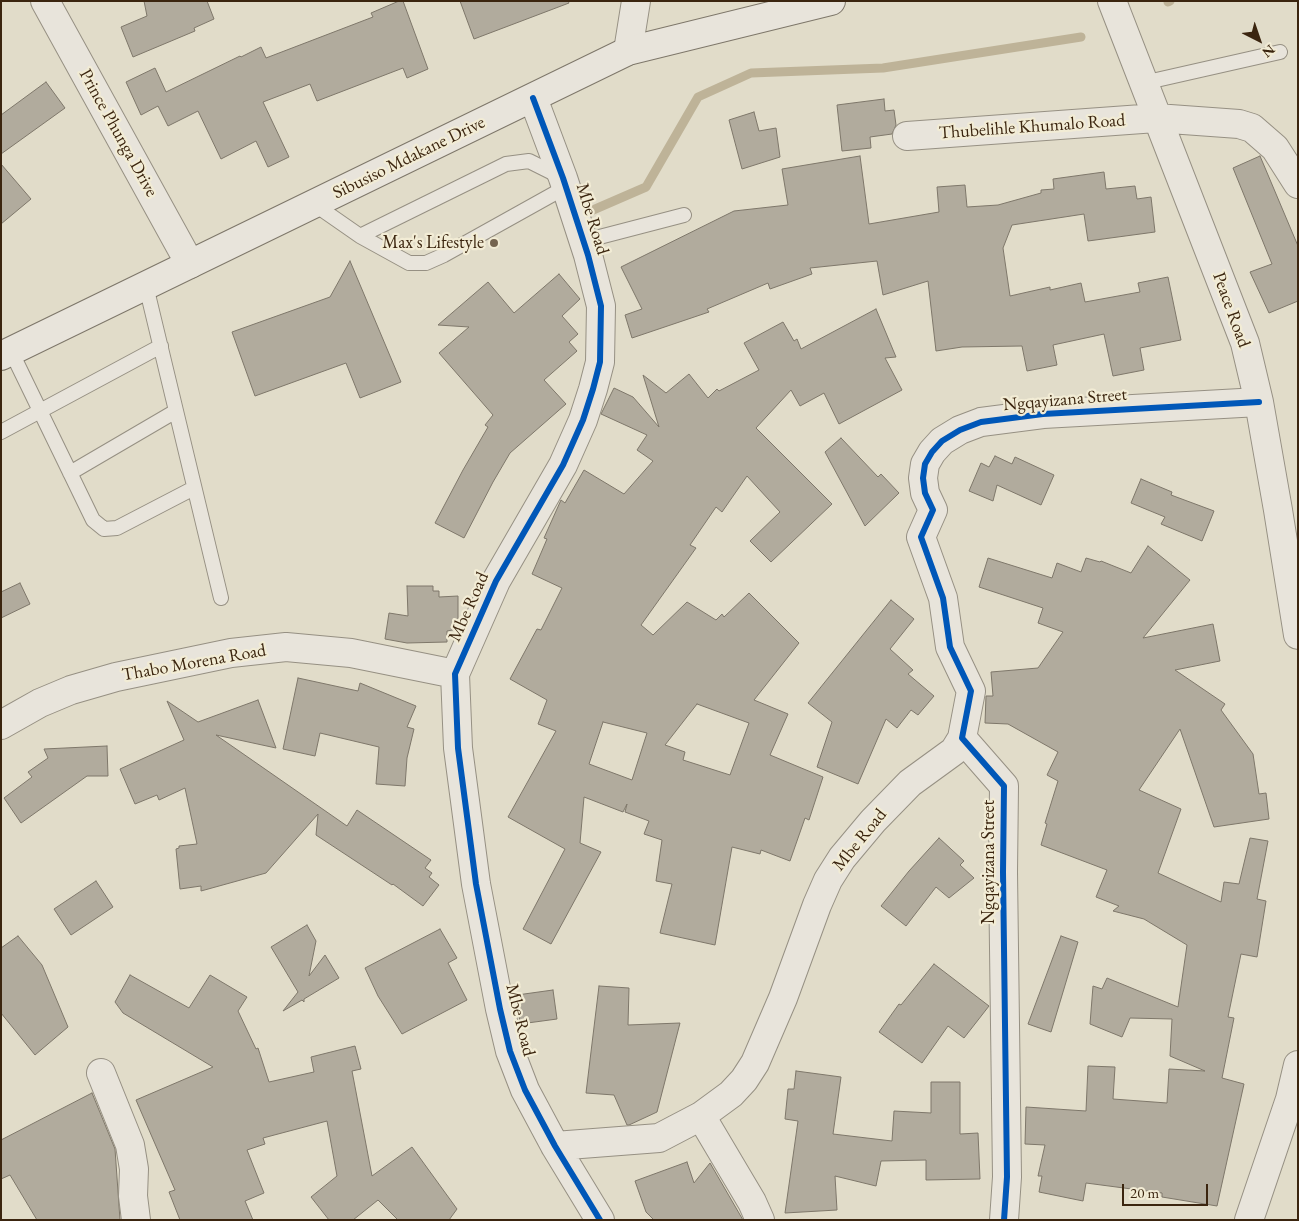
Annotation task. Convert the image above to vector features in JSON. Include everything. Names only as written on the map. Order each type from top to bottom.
[{"type":"street","name":"Prince Phunga Drive","points":[[45,1],[190,264]]},
{"type":"street","points":[[628,51],[636,1]]},
{"type":"street","name":"Sibusiso Mdakane Drive","points":[[6,354],[628,51],[831,1]]},
{"type":"street","name":"Peace Road","points":[[1112,1],[1245,343],[1258,402],[1288,512],[1298,634]]},
{"type":"street","name":"Mbe Road","points":[[533,98],[584,240],[601,306],[600,362],[582,420],[563,465],[496,581],[455,674],[458,748],[476,884],[500,1009],[510,1051],[525,1090],[555,1146],[659,1138],[701,1116],[731,1094],[744,1080],[755,1063],[783,998],[817,905],[828,880],[842,858],[873,821],[910,783],[954,751],[962,738]]},
{"type":"street","points":[[1156,118],[1239,124],[1252,128],[1276,148],[1298,184]]},
{"type":"street","name":"Thubelihle Khumalo Road","points":[[907,136],[1156,118]]},
{"type":"street","name":"Ngqayizana Street","points":[[1004,1220],[1006,1178],[1004,786],[962,738],[971,691],[950,647],[943,598],[921,536],[933,510],[925,493],[922,478],[925,464],[932,452],[942,441],[960,430],[981,422],[1043,414],[1258,402]]},
{"type":"street","name":"Thabo Morena Road","points":[[1,725],[40,703],[72,690],[116,677],[231,652],[286,647],[341,652],[455,674]]},
{"type":"street","points":[[1249,1220],[1290,1099],[1298,1064]]},
{"type":"street","points":[[102,1073],[130,1145],[134,1169],[133,1196],[136,1220]]},
{"type":"street","points":[[701,1116],[752,1202],[760,1220]]},
{"type":"street","points":[[555,1146],[600,1220]]},
{"type":"lane","points":[[1143,83],[1280,52]]},
{"type":"lane","points":[[314,204],[360,236],[409,263],[426,263],[444,255],[565,183],[529,161],[506,164],[360,236]]},
{"type":"lane","points":[[584,240],[684,215]]},
{"type":"lane","points":[[146,286],[221,598]]},
{"type":"lane","points":[[1,432],[161,346]]},
{"type":"lane","points":[[6,354],[40,412],[93,520],[104,529],[117,528],[194,488]]},
{"type":"lane","points":[[70,473],[176,411]]},
{"type":"building","points":[[144,1],[207,1],[214,19],[194,28],[195,31],[133,57],[121,27],[147,16]]},
{"type":"building","points":[[403,1],[428,69],[407,78],[403,68],[317,101],[310,84],[263,102],[289,157],[268,167],[256,141],[221,159],[198,111],[168,126],[158,106],[141,115],[126,82],[155,68],[166,92],[261,47],[266,58],[373,17],[371,13]]},
{"type":"building","points":[[460,1],[568,1],[569,3],[474,39]]},
{"type":"building","points":[[46,82],[65,108],[1,154],[1,115]]},
{"type":"building","points":[[884,99],[885,111],[894,110],[896,125],[892,134],[870,137],[871,148],[842,151],[837,105]]},
{"type":"building","points":[[754,112],[759,131],[776,128],[780,157],[742,169],[729,120]]},
{"type":"building","points":[[860,156],[869,224],[939,212],[937,187],[965,185],[967,207],[998,205],[1041,193],[1041,190],[1054,189],[1053,179],[1104,172],[1106,189],[1135,186],[1137,199],[1151,197],[1155,232],[1088,241],[1084,214],[1012,225],[1003,248],[1010,296],[1050,287],[1050,290],[1081,283],[1085,302],[1140,292],[1138,283],[1168,277],[1181,340],[1140,348],[1144,370],[1113,376],[1104,334],[1053,345],[1057,365],[1027,371],[1022,346],[962,347],[936,351],[928,281],[883,295],[877,261],[810,268],[812,274],[770,289],[768,283],[707,309],[709,312],[632,338],[625,315],[642,309],[621,267],[734,211],[788,205],[782,169]]},
{"type":"building","points":[[1260,156],[1298,246],[1298,301],[1269,313],[1250,272],[1272,264],[1233,168]]},
{"type":"building","points":[[1,164],[31,199],[1,224]]},
{"type":"building","points":[[350,261],[401,382],[360,398],[346,363],[255,396],[232,332],[330,297]]},
{"type":"building","points":[[559,274],[580,299],[562,316],[578,334],[569,342],[577,351],[544,380],[566,404],[510,453],[464,538],[435,523],[488,427],[485,425],[493,415],[439,353],[469,327],[438,325],[488,282],[514,313]]},
{"type":"building","points":[[876,309],[896,357],[885,358],[902,390],[839,424],[824,393],[800,406],[791,390],[756,428],[832,504],[771,562],[750,541],[780,512],[747,476],[722,512],[716,507],[690,545],[696,548],[641,625],[653,635],[687,602],[716,620],[722,614],[724,617],[749,593],[799,643],[754,700],[788,714],[770,755],[823,777],[809,820],[805,818],[790,861],[761,850],[760,854],[732,847],[715,945],[660,933],[672,884],[656,881],[662,840],[644,834],[649,821],[625,812],[627,804],[623,812],[584,797],[580,843],[601,852],[551,944],[523,929],[565,849],[508,817],[556,731],[538,724],[547,700],[510,679],[537,629],[541,630],[562,588],[532,574],[547,539],[544,538],[561,500],[565,503],[584,470],[624,494],[653,461],[637,450],[647,435],[601,414],[614,388],[633,397],[659,427],[643,375],[666,393],[689,374],[708,398],[717,389],[719,391],[759,370],[744,343],[783,322],[794,341],[797,339],[801,349]],"holes":[[[697,704],[749,723],[730,775],[683,760],[685,752],[665,745]],[[603,722],[647,733],[632,780],[589,764]]]},
{"type":"building","points":[[841,438],[878,477],[881,474],[899,493],[865,526],[825,452]]},
{"type":"building","points":[[995,456],[1012,464],[1015,457],[1054,475],[1041,505],[997,485],[993,501],[969,491],[981,463],[989,467]]},
{"type":"building","points":[[1141,479],[1172,492],[1171,495],[1214,511],[1202,541],[1161,524],[1165,517],[1131,503]]},
{"type":"building","points":[[1148,546],[1190,580],[1143,638],[1213,624],[1220,661],[1175,670],[1225,704],[1221,710],[1253,754],[1259,794],[1266,793],[1269,819],[1214,827],[1180,729],[1139,790],[1181,809],[1158,873],[1221,902],[1224,882],[1239,884],[1250,838],[1268,841],[1257,899],[1266,901],[1257,957],[1241,954],[1228,1017],[1234,1018],[1222,1078],[1244,1084],[1217,1206],[1162,1197],[1162,1193],[1086,1183],[1083,1201],[1039,1192],[1042,1176],[1038,1176],[1045,1145],[1025,1144],[1026,1107],[1086,1111],[1088,1066],[1115,1067],[1113,1099],[1167,1103],[1169,1069],[1205,1071],[1170,1056],[1172,1019],[1130,1018],[1122,1037],[1090,1024],[1093,986],[1102,989],[1107,978],[1178,1007],[1187,945],[1144,919],[1113,911],[1119,906],[1096,897],[1107,870],[1041,845],[1047,824],[1045,823],[1058,781],[1047,775],[1058,752],[1008,724],[985,723],[986,696],[993,696],[991,672],[1038,668],[1063,632],[1038,623],[1043,608],[979,587],[988,558],[1052,578],[1057,563],[1081,572],[1086,558],[1101,561],[1131,573]]},
{"type":"building","points":[[20,583],[30,604],[1,618],[1,592]]},
{"type":"building","points":[[407,586],[433,586],[433,591],[439,591],[439,597],[458,596],[458,629],[447,631],[447,642],[407,643],[385,639],[389,613],[408,616]]},
{"type":"building","points":[[891,600],[914,619],[890,649],[913,670],[908,674],[934,696],[918,715],[911,710],[897,728],[886,719],[858,784],[817,767],[832,722],[808,703]]},
{"type":"building","points":[[298,678],[358,691],[360,683],[416,706],[407,727],[414,729],[407,758],[405,786],[376,784],[379,747],[320,733],[315,756],[283,749]]},
{"type":"building","points":[[258,700],[276,748],[216,735],[347,826],[357,810],[431,860],[425,868],[432,873],[429,877],[439,885],[423,906],[393,884],[316,835],[318,814],[266,873],[201,891],[201,886],[180,889],[176,849],[179,846],[197,844],[185,788],[159,800],[157,795],[135,804],[120,769],[184,740],[167,701],[198,722]]},
{"type":"building","points":[[107,746],[108,776],[87,776],[21,823],[4,798],[32,777],[28,772],[48,758],[44,749]]},
{"type":"building","points":[[939,838],[964,861],[960,865],[974,878],[949,898],[936,887],[906,926],[881,906]]},
{"type":"building","points":[[96,881],[113,907],[71,935],[54,909]]},
{"type":"building","points":[[307,925],[316,941],[309,976],[325,955],[339,978],[304,999],[304,1002],[302,1000],[283,1011],[298,992],[271,947]]},
{"type":"building","points":[[440,929],[457,958],[448,963],[467,1000],[402,1034],[378,996],[365,968]]},
{"type":"building","points":[[18,936],[42,965],[68,1027],[35,1055],[1,1013],[1,948]]},
{"type":"building","points":[[1061,936],[1078,942],[1051,1032],[1028,1024]]},
{"type":"building","points":[[934,964],[989,1006],[964,1038],[948,1026],[922,1063],[879,1032],[899,1004],[901,1005]]},
{"type":"building","points":[[130,975],[189,1008],[210,975],[247,997],[238,1011],[256,1049],[258,1048],[269,1082],[314,1072],[311,1057],[355,1046],[361,1069],[352,1071],[372,1176],[412,1147],[457,1209],[449,1220],[398,1220],[378,1200],[353,1220],[329,1220],[311,1197],[337,1176],[327,1121],[263,1138],[265,1144],[247,1150],[264,1193],[245,1201],[253,1220],[180,1220],[169,1192],[175,1190],[136,1100],[213,1067],[123,1013],[115,1002]]},
{"type":"building","points":[[599,986],[629,988],[628,1025],[680,1023],[657,1112],[629,1125],[627,1125],[614,1095],[586,1093]]},
{"type":"building","points":[[553,990],[557,1019],[520,1024],[517,995]]},
{"type":"building","points":[[796,1071],[841,1077],[833,1134],[892,1141],[894,1111],[931,1113],[931,1082],[960,1082],[960,1134],[978,1133],[980,1179],[926,1180],[926,1160],[881,1161],[876,1186],[835,1176],[837,1210],[785,1213],[798,1121],[785,1119],[788,1089],[794,1089]]},
{"type":"building","points":[[92,1093],[115,1149],[120,1220],[37,1220],[10,1175],[1,1179],[1,1140]]},
{"type":"building","points":[[687,1162],[694,1183],[710,1163],[743,1220],[654,1220],[646,1212],[635,1181]]},
{"type":"waterway","points":[[593,210],[646,187],[698,97],[751,73],[883,68],[1081,37]]},
{"type":"cycle path","points":[[533,98],[563,178],[588,255],[601,306],[600,362],[583,420],[563,465],[496,581],[455,674],[458,748],[476,884],[510,1051],[525,1090],[555,1146],[600,1220]]},
{"type":"cycle path","points":[[1004,1220],[1007,1177],[1003,872],[1004,786],[962,738],[971,691],[950,647],[943,598],[921,537],[933,510],[925,493],[923,478],[925,464],[932,452],[942,441],[960,430],[981,422],[1043,414],[1259,402]]},
{"type":"place","name":"Max's Lifestyle","points":[[494,243]]}]
